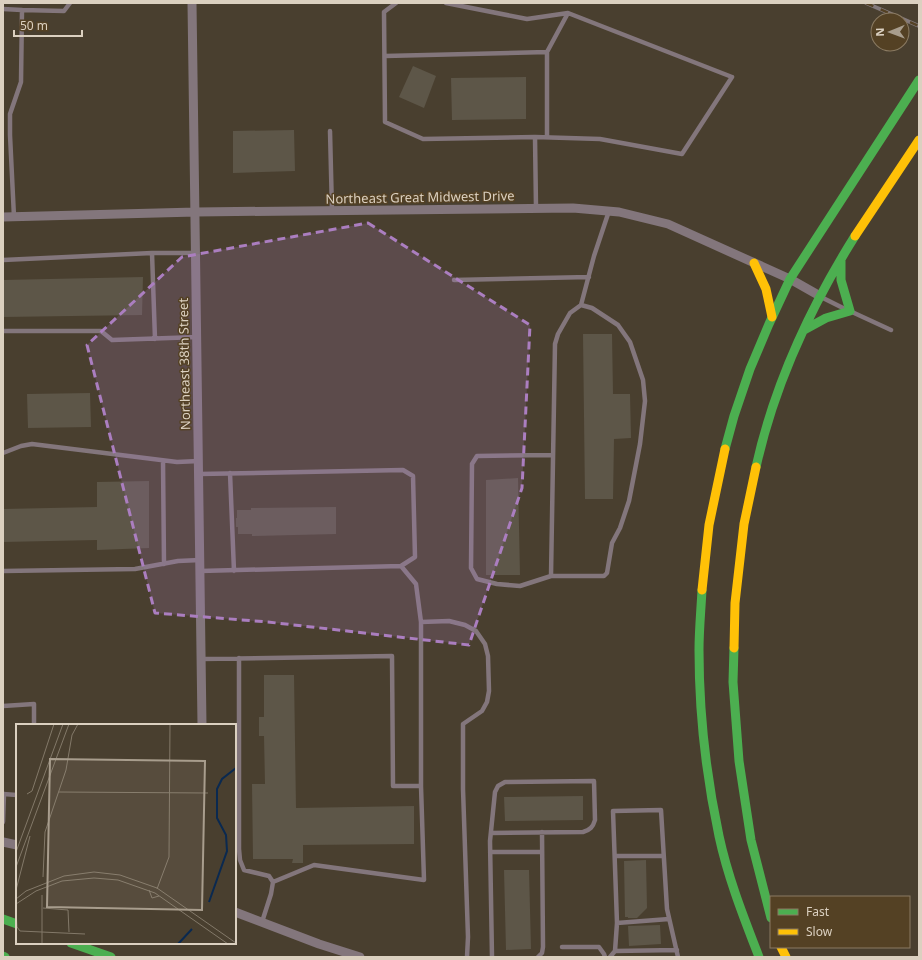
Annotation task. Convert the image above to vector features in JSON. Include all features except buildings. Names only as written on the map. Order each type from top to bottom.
[{"type":"highway","points":[[759,957],[745,922],[730,875],[714,810],[702,727],[699,676],[699,627],[706,544],[722,463],[735,414],[751,366],[772,317],[790,279],[919,80]]},
{"type":"highway","points":[[770,914],[754,856],[742,791],[733,675],[733,619],[740,541],[756,461],[772,407],[804,330],[820,296],[864,221],[919,140]]},
{"type":"highway","points":[[804,330],[835,314],[850,311],[843,290],[840,274],[841,260]]},
{"type":"highway","points":[[754,263],[765,282],[771,302],[772,317]]},
{"type":"highway","points":[[3,919],[16,924]]},
{"type":"highway","points":[[74,944],[111,957]]},
{"type":"highway","points":[[782,948],[786,957]]},
{"type":"street","name":"Northeast 38th Street","points":[[192,3],[196,212],[195,253],[198,337],[202,724]]},
{"type":"street","name":"Northeast Great Midwest Drive","points":[[3,217],[196,212],[536,208],[573,208],[609,211],[648,218],[668,224],[790,279],[820,296]]},
{"type":"street","points":[[3,842],[16,845]]},
{"type":"street","points":[[236,912],[319,944],[360,957]]},
{"type":"lane","points":[[3,9],[64,11],[70,3]]},
{"type":"lane","points":[[396,3],[384,12],[385,122],[423,139],[535,137],[600,139],[682,154],[732,77],[568,13],[527,19],[446,3]]},
{"type":"lane","points":[[14,217],[10,114],[21,82],[22,10]]},
{"type":"lane","points":[[547,138],[547,52],[568,13]]},
{"type":"lane","points":[[385,56],[547,52]]},
{"type":"lane","points":[[330,131],[332,211]]},
{"type":"lane","points":[[535,137],[536,208]]},
{"type":"lane","points":[[551,576],[555,344],[558,334],[570,314],[581,305],[609,211]]},
{"type":"lane","points":[[152,253],[155,339]]},
{"type":"lane","points":[[3,260],[152,253],[195,253]]},
{"type":"lane","points":[[454,280],[589,277]]},
{"type":"lane","points":[[820,296],[891,330]]},
{"type":"lane","points":[[553,455],[478,456],[472,464],[471,568],[477,579],[497,584],[520,586],[551,576],[604,576],[608,573],[612,543],[623,521],[629,501],[640,444],[645,401],[643,380],[630,342],[618,325],[592,308],[581,305]]},
{"type":"lane","points":[[3,331],[101,331],[112,340],[198,337]]},
{"type":"lane","points":[[3,453],[21,446],[32,444],[163,461],[199,461]]},
{"type":"lane","points":[[163,461],[164,564]]},
{"type":"lane","points":[[199,474],[403,470],[413,476],[415,556],[401,566],[200,572]]},
{"type":"lane","points":[[230,473],[234,571]]},
{"type":"lane","points":[[3,571],[135,569],[178,561],[200,560]]},
{"type":"lane","points":[[273,882],[314,865],[424,880],[421,786],[420,622],[416,584],[401,566]]},
{"type":"lane","points":[[420,622],[449,621],[465,625],[476,631],[485,644],[488,656],[487,702],[482,711],[463,724],[463,789],[468,937],[467,957]]},
{"type":"lane","points":[[201,659],[392,656],[393,786],[421,786]]},
{"type":"lane","points":[[239,658],[237,849],[244,870],[269,876],[273,882],[271,894],[262,922]]},
{"type":"lane","points":[[3,706],[34,704],[34,724]]},
{"type":"lane","points":[[491,833],[583,832],[589,830],[595,820],[594,781],[505,782],[498,786],[495,792],[491,833],[490,852],[492,957]]},
{"type":"lane","points":[[3,822],[3,794],[16,795]]},
{"type":"lane","points":[[610,957],[615,951],[617,923],[613,811],[662,810],[667,909],[678,957]]},
{"type":"lane","points":[[538,957],[542,953],[543,947],[542,832]]},
{"type":"lane","points":[[490,852],[542,852]]},
{"type":"lane","points":[[615,856],[664,856]]},
{"type":"lane","points":[[617,923],[669,919]]},
{"type":"lane","points":[[562,947],[599,947],[605,957]]},
{"type":"lane","points":[[615,951],[677,950]]},
{"type":"highlighted area","points":[[368,223],[530,325],[522,488],[469,645],[268,622],[155,613],[87,345],[182,257]]},
{"type":"railway","points":[[866,3],[919,26]]},
{"type":"traffic: fast","points":[[725,449],[734,416],[750,369],[790,279],[919,80]]},
{"type":"traffic: fast","points":[[756,467],[773,407],[796,347],[809,318],[855,236]]},
{"type":"traffic: fast","points":[[804,330],[826,318],[850,311],[841,280],[841,261]]},
{"type":"traffic: fast","points":[[702,590],[699,674],[704,744],[710,790],[727,867],[759,957]]},
{"type":"traffic: fast","points":[[734,648],[733,682],[739,761],[751,840],[770,914]]},
{"type":"traffic: fast","points":[[3,919],[16,924]]},
{"type":"traffic: fast","points":[[74,944],[111,957]]},
{"type":"traffic: slow","points":[[855,236],[919,140]]},
{"type":"traffic: slow","points":[[754,263],[766,289],[772,317]]},
{"type":"traffic: slow","points":[[702,590],[709,525],[725,449]]},
{"type":"traffic: slow","points":[[734,648],[735,603],[744,524],[756,467]]},
{"type":"traffic: slow","points":[[782,948],[786,957]]}]
